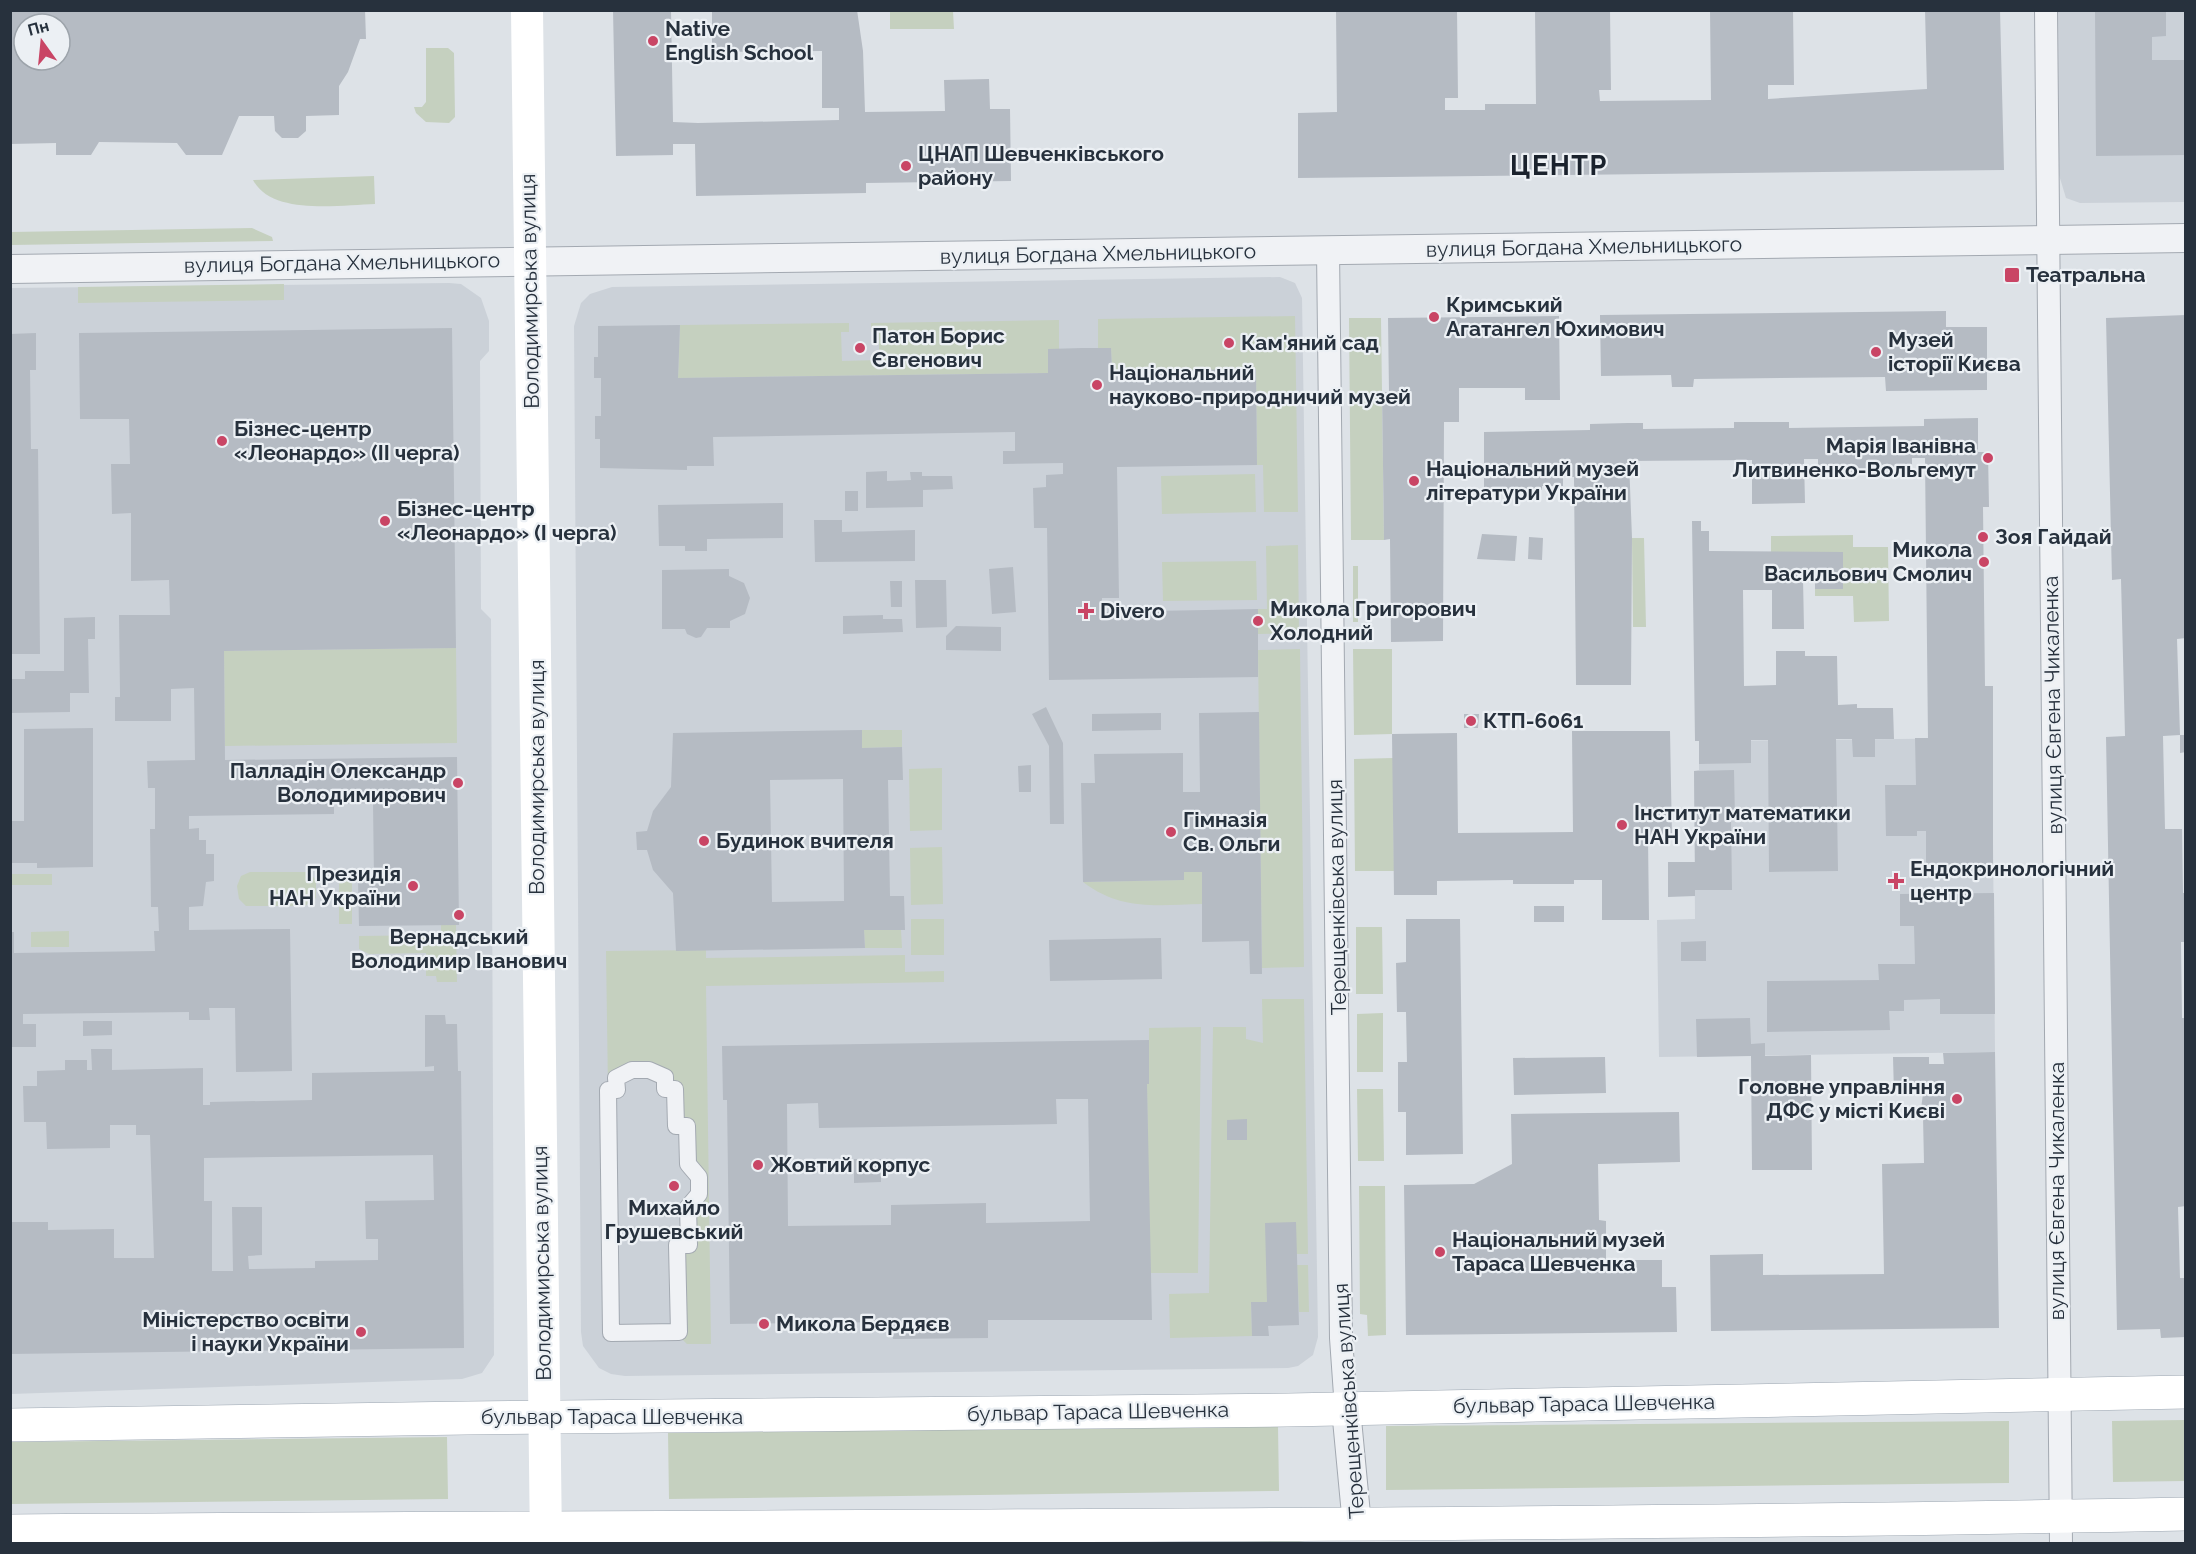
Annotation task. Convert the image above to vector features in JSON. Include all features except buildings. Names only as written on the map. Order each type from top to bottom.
[{"type":"main road","name":"Володимирська вулиця","points":[[527,10],[528,260],[536,636],[546,1535]]},
{"type":"main road","name":"бульвар Тараса Шевченка","points":[[10,1425],[1346,1409],[2186,1392]]},
{"type":"main road","points":[[10,1532],[546,1535],[2061,1530],[2186,1514]]},
{"type":"street","name":"вулиця Євгена Чикаленка","points":[[2046,10],[2061,1530]]},
{"type":"street","name":"вулиця Богдана Хмельницького","points":[[10,269],[2186,238]]},
{"type":"street","name":"Терещенківська вулиця","points":[[1328,250],[1341,1338],[1357,1534]]},
{"type":"street","points":[[632,1070],[657,1073],[665,1077],[665,1089],[675,1089],[676,1126],[687,1126],[688,1164],[699,1177],[700,1185],[695,1201],[688,1207],[689,1245],[678,1245],[679,1332],[611,1333],[608,1090],[616,1090],[616,1078],[632,1070]]},
{"type":"shaded area","points":[[2058,11],[2185,11],[2185,202],[2080,203],[2066,198],[2059,175]]},
{"type":"shaded area","points":[[1280,277],[1295,283],[1302,298],[1318,1337],[1313,1355],[1298,1366],[1288,1368],[625,1376],[611,1374],[599,1368],[583,1346],[581,1332],[574,326],[581,303],[590,294],[612,287]]},
{"type":"shaded area","points":[[461,284],[481,298],[489,321],[489,351],[480,361],[481,609],[491,619],[494,1355],[482,1373],[462,1379],[11,1394],[10,288]]},
{"type":"shaded area","points":[[1992,738],[1995,1052],[1659,1057],[1657,920],[1695,919],[1694,771],[1699,770],[1699,741]]},
{"type":"green space","points":[[890,11],[953,11],[954,29],[890,29]]},
{"type":"green space","points":[[426,48],[448,48],[454,53],[455,117],[449,123],[426,122],[416,113],[414,107],[422,107],[426,102]]},
{"type":"green space","points":[[374,176],[375,204],[326,206],[291,204],[275,199],[262,191],[253,180]]},
{"type":"green space","points":[[252,228],[272,237],[273,241],[11,245],[11,232]]},
{"type":"green space","points":[[284,284],[284,300],[78,303],[78,287]]},
{"type":"green space","points":[[1295,316],[1298,512],[1264,512],[1263,465],[1257,465],[1256,370],[1112,371],[1111,348],[1098,348],[1098,319]]},
{"type":"green space","points":[[1349,318],[1381,318],[1384,540],[1351,540]]},
{"type":"green space","points":[[1059,320],[1059,349],[1048,373],[678,378],[680,325],[849,323],[849,332],[841,332],[842,361],[879,360],[879,332],[871,332],[871,323]]},
{"type":"green space","points":[[1255,474],[1256,512],[1162,514],[1161,476]]},
{"type":"green space","points":[[1853,535],[1853,547],[1888,547],[1889,621],[1854,622],[1853,596],[1815,596],[1815,589],[1843,589],[1771,553],[1771,536]]},
{"type":"green space","points":[[1632,538],[1644,538],[1646,627],[1633,627]]},
{"type":"green space","points":[[1298,545],[1299,633],[1258,634],[1258,609],[1267,609],[1266,546]]},
{"type":"green space","points":[[1256,561],[1257,600],[1163,601],[1162,562]]},
{"type":"green space","points":[[1353,566],[1358,566],[1358,622],[1353,622]]},
{"type":"green space","points":[[456,648],[457,743],[225,746],[224,651]]},
{"type":"green space","points":[[1300,649],[1304,967],[1262,968],[1258,650]]},
{"type":"green space","points":[[1353,649],[1392,649],[1392,734],[1354,735]]},
{"type":"green space","points":[[862,730],[902,730],[902,747],[862,748]]},
{"type":"green space","points":[[1393,758],[1394,871],[1355,871],[1354,759]]},
{"type":"green space","points":[[942,768],[942,830],[910,831],[909,769]]},
{"type":"green space","points":[[942,847],[943,904],[911,905],[910,848]]},
{"type":"green space","points":[[250,872],[309,872],[316,880],[316,898],[305,906],[246,906],[239,899],[237,886],[241,876]]},
{"type":"green space","points":[[1184,872],[1202,872],[1202,904],[1154,905],[1125,902],[1111,898],[1083,882],[1184,880]]},
{"type":"green space","points":[[10,874],[52,874],[52,885],[11,885]]},
{"type":"green space","points":[[339,880],[352,880],[352,924],[339,924]]},
{"type":"green space","points":[[911,919],[944,919],[944,955],[911,955]]},
{"type":"green space","points":[[441,925],[456,925],[457,982],[437,982],[436,976],[426,976],[426,953],[369,954],[359,949],[359,936],[441,935]]},
{"type":"green space","points":[[1356,927],[1382,927],[1383,994],[1356,994]]},
{"type":"green space","points":[[864,930],[901,930],[902,948],[865,948]]},
{"type":"green space","points":[[69,931],[69,947],[31,947],[31,932]]},
{"type":"green space","points":[[706,950],[706,958],[905,955],[905,972],[944,971],[944,982],[706,986],[711,1344],[687,1344],[680,1337],[678,1245],[695,1201],[687,1126],[676,1126],[675,1089],[649,1070],[608,1090],[606,951]]},
{"type":"green space","points":[[1262,999],[1304,999],[1308,1254],[1297,1254],[1267,1302],[1251,1303],[1252,1336],[1170,1338],[1169,1294],[1209,1293],[1213,1027],[1246,1027],[1246,1039],[1263,1043]]},
{"type":"green space","points":[[1383,1013],[1383,1072],[1357,1072],[1357,1014]]},
{"type":"green space","points":[[1201,1027],[1198,1273],[1149,1273],[1147,1084],[1149,1084],[1149,1028]]},
{"type":"green space","points":[[1357,1089],[1383,1089],[1384,1161],[1358,1161]]},
{"type":"green space","points":[[1359,1186],[1385,1186],[1386,1335],[1368,1336],[1367,1315],[1360,1314]]},
{"type":"green space","points":[[1297,1265],[1308,1265],[1309,1312],[1299,1312]]},
{"type":"green space","points":[[2185,1420],[2185,1481],[2113,1482],[2112,1421]]},
{"type":"green space","points":[[2009,1421],[2009,1483],[1386,1490],[1386,1426]]},
{"type":"green space","points":[[1278,1426],[1279,1491],[669,1499],[668,1433]]},
{"type":"green space","points":[[447,1437],[448,1499],[11,1504],[11,1442]]},
{"type":"green space","points":[[1294,1540],[1310,1543],[986,1544]]},
{"type":"place","name":"Native English School","points":[[653,41]]},
{"type":"place","name":"ЦНАП Шевченківського району","points":[[906,166]]},
{"type":"place","name":"Театральна","points":[[2012,275]]},
{"type":"place","name":"Кримський Агатангел Юхимович","points":[[1434,317]]},
{"type":"place","name":"Кам'яний сад","points":[[1229,343]]},
{"type":"place","name":"Патон Борис Євгенович","points":[[860,348]]},
{"type":"place","name":"Музей історії Києва","points":[[1876,352]]},
{"type":"place","name":"Національний науково-природничий музей","points":[[1097,385]]},
{"type":"place","name":"Бізнес-центр «Леонардо» (II черга)","points":[[222,441]]},
{"type":"place","name":"Марія Іванівна Литвиненко-Вольгемут","points":[[1988,458]]},
{"type":"place","name":"Національний музей літератури України","points":[[1414,481]]},
{"type":"place","name":"Бізнес-центр «Леонардо» (I черга)","points":[[385,521]]},
{"type":"place","name":"Зоя Гайдай","points":[[1983,537]]},
{"type":"place","name":"Микола Васильович Смолич","points":[[1984,562]]},
{"type":"place","name":"Divero","points":[[1086,611]]},
{"type":"place","name":"Микола Григорович Холодний","points":[[1258,621]]},
{"type":"place","name":"КТП-6061","points":[[1471,721]]},
{"type":"place","name":"Палладін Олександр Володимирович","points":[[458,783]]},
{"type":"place","name":"Інститут математики НАН України","points":[[1622,825]]},
{"type":"place","name":"Гімназія Св. Ольги","points":[[1171,832]]},
{"type":"place","name":"Будинок вчителя","points":[[704,841]]},
{"type":"place","name":"Ендокринологічний центр","points":[[1896,881]]},
{"type":"place","name":"Президія НАН України","points":[[413,886]]},
{"type":"place","name":"Вернадський Володимир Іванович","points":[[459,915]]},
{"type":"place","name":"Головне управління ДФС у місті Києві","points":[[1957,1099]]},
{"type":"place","name":"Жовтий корпус","points":[[758,1165]]},
{"type":"place","name":"Михайло Грушевський","points":[[674,1186]]},
{"type":"place","name":"Національний музей Тараса Шевченка","points":[[1440,1252]]},
{"type":"place","name":"Микола Бердяєв","points":[[764,1324]]},
{"type":"place","name":"Міністерство освіти і науки України","points":[[361,1332]]},
{"type":"district","name":"ЦЕНТР","points":[[1559,166]]}]
